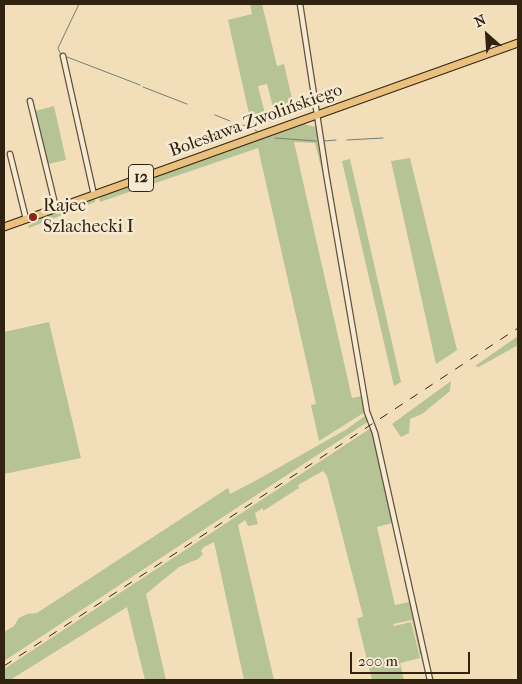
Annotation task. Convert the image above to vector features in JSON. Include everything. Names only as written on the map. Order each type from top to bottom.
[{"type":"main road","name":"Bolesława Zwolińskiego","points":[[4,227],[518,43]]},
{"type":"street","points":[[300,4],[367,412],[375,433],[430,680]]},
{"type":"street","points":[[63,56],[94,195]]},
{"type":"street","points":[[30,101],[56,208]]},
{"type":"street","points":[[10,154],[26,219]]},
{"type":"green space","points":[[250,4],[262,4],[277,66],[284,64],[295,112],[276,119],[267,84],[258,86],[267,122],[252,127],[228,20],[252,14]]},
{"type":"green space","points":[[54,106],[66,160],[48,164],[35,111]]},
{"type":"green space","points":[[304,124],[316,127],[322,171],[315,143],[294,142],[352,398],[362,396],[365,412],[319,441],[311,405],[316,404],[258,148],[100,202],[99,197],[100,195]]},
{"type":"green space","points":[[410,158],[457,350],[436,364],[391,161]]},
{"type":"green space","points":[[350,159],[401,382],[394,386],[342,161]]},
{"type":"green space","points":[[95,199],[95,202],[29,228],[28,226],[44,217]]},
{"type":"green space","points":[[49,322],[81,458],[4,474],[4,332]]},
{"type":"green space","points":[[518,336],[518,345],[479,367],[475,366]]},
{"type":"green space","points":[[451,381],[450,391],[422,414],[410,419],[409,433],[401,437],[392,424]]},
{"type":"green space","points":[[366,415],[369,421],[4,661],[4,632],[14,626],[19,618],[27,614],[37,613],[228,488],[230,494],[255,481],[347,429]]},
{"type":"green space","points":[[371,428],[392,523],[377,527],[395,605],[409,602],[404,574],[423,653],[420,655],[412,620],[393,624],[394,626],[411,622],[420,658],[400,663],[404,680],[372,680],[357,619],[363,616],[327,476],[323,471],[298,485],[299,488],[263,511],[263,508],[255,513],[258,524],[248,526],[245,520],[238,525],[274,680],[244,680],[214,542],[204,547],[201,551],[203,554],[198,559],[179,567],[146,594],[166,680],[145,680],[127,607],[10,680],[4,680],[4,669]]},
{"type":"waterway","points":[[61,55],[58,48],[79,4]]},
{"type":"waterway","points":[[67,57],[140,85]]},
{"type":"waterway","points":[[143,87],[187,104]]},
{"type":"waterway","points":[[215,115],[230,121]]},
{"type":"waterway","points":[[243,125],[251,128]]},
{"type":"waterway","points":[[275,138],[316,141]]},
{"type":"waterway","points":[[347,140],[383,138]]},
{"type":"waterway","points":[[324,141],[336,140]]},
{"type":"railway","points":[[4,666],[518,328]]},
{"type":"place","name":"Rajec Szlachecki I","points":[[33,217]]}]
